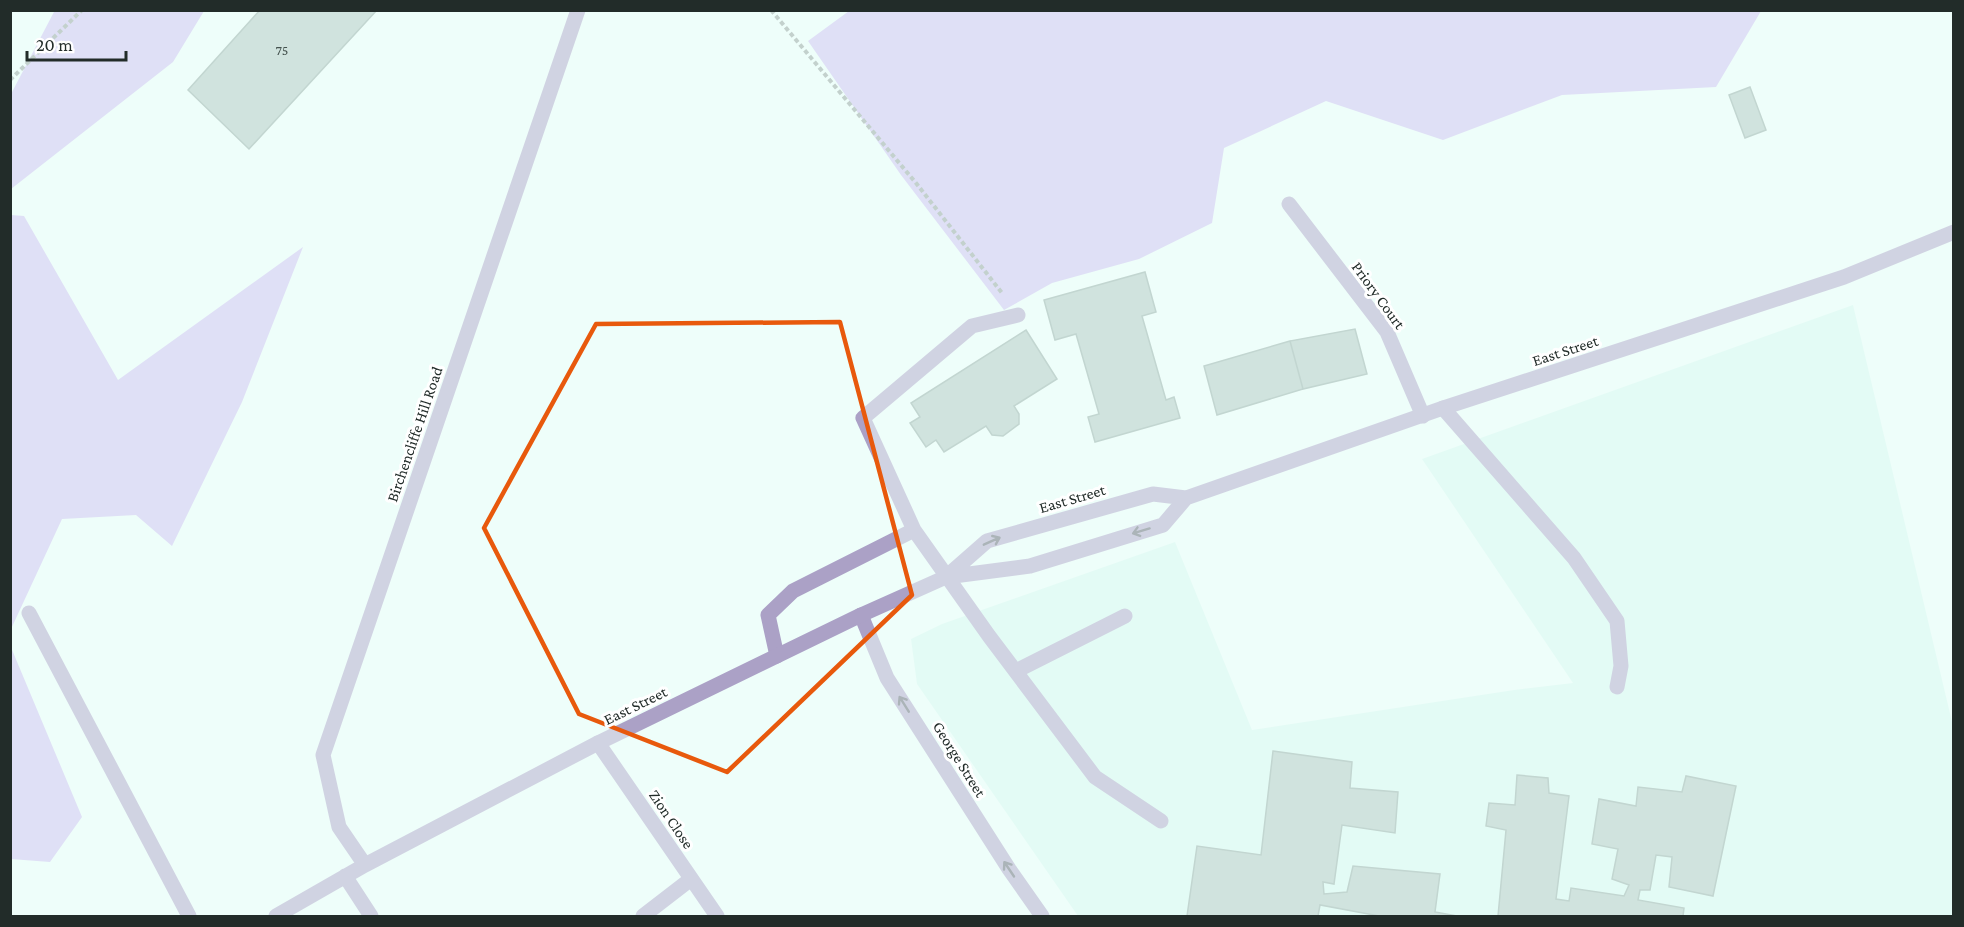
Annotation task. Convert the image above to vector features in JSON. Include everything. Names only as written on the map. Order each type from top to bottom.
[{"type":"street","name":"Birchencliffe Hill Road","points":[[365,865],[339,827],[323,755],[578,10]]},
{"type":"street","name":"Priory Court","points":[[1289,204],[1387,332],[1423,416]]},
{"type":"street","name":"East Street","points":[[946,577],[987,541],[1153,494],[1186,498],[1443,408],[1844,277],[1953,232]]},
{"type":"street","points":[[1018,315],[972,326],[863,418],[914,530],[946,577],[1095,777],[1161,821]]},
{"type":"street","points":[[1443,408],[1574,558],[1617,621],[1621,666],[1617,687]]},
{"type":"street","name":"East Street","points":[[276,916],[365,865],[598,743],[861,615],[946,577],[1030,566],[1163,525],[1186,498]]},
{"type":"street","points":[[777,656],[768,615],[793,591],[914,530]]},
{"type":"street","points":[[29,613],[189,916]]},
{"type":"street","name":"George Street","points":[[861,615],[887,678],[1009,869],[1042,916]]},
{"type":"street","points":[[1016,671],[1125,616]]},
{"type":"street","name":"Zion Close","points":[[598,743],[717,916]]},
{"type":"street","points":[[345,876],[371,916]]},
{"type":"street","points":[[643,916],[691,879]]},
{"type":"path","points":[[10,80],[82,10]]},
{"type":"path","points":[[771,10],[916,183],[1018,315]]},
{"type":"highlighted area","points":[[840,322],[912,595],[727,772],[579,714],[484,528],[596,324]]},
{"type":"shaded area","points":[[55,10],[204,11],[173,62],[11,189],[11,94]]},
{"type":"shaded area","points":[[849,11],[1761,11],[1716,87],[1562,95],[1443,140],[1326,101],[1224,148],[1212,223],[1139,259],[1052,283],[1004,310],[901,175],[808,41]]},
{"type":"shaded area","points":[[11,215],[24,216],[118,380],[303,247],[242,402],[172,546],[136,515],[62,519],[11,629]]},
{"type":"shaded area","points":[[1853,305],[1953,726],[1953,916],[1078,916],[917,684],[911,639],[942,624],[1175,542],[1252,730],[1573,683],[1422,459]]},
{"type":"shaded area","points":[[10,645],[82,817],[50,862],[11,859]]},
{"type":"building","points":[[260,10],[377,10],[249,149],[188,90]]},
{"type":"building","points":[[1750,87],[1766,130],[1745,138],[1729,95]]},
{"type":"building","points":[[1145,272],[1156,312],[1142,316],[1166,400],[1174,397],[1180,418],[1095,442],[1088,417],[1099,414],[1076,334],[1055,340],[1044,300]]},
{"type":"building","points":[[1355,329],[1367,374],[1303,389],[1290,341]]},
{"type":"building","points":[[1026,330],[1057,379],[1014,406],[1019,414],[1019,424],[1003,436],[992,435],[986,426],[944,452],[936,440],[926,447],[910,423],[920,417],[911,403]]},
{"type":"building","points":[[1290,341],[1303,389],[1217,415],[1204,366]]},
{"type":"building","points":[[1273,751],[1352,762],[1350,788],[1398,792],[1395,833],[1342,825],[1334,884],[1323,882],[1324,894],[1347,892],[1353,866],[1440,874],[1435,912],[1457,916],[1379,916],[1320,905],[1318,916],[1187,916],[1197,846],[1261,855]]},
{"type":"building","points":[[1517,775],[1548,778],[1549,793],[1569,796],[1556,899],[1569,901],[1571,888],[1624,896],[1629,885],[1612,879],[1618,849],[1592,844],[1599,799],[1636,806],[1638,787],[1682,792],[1686,776],[1736,786],[1713,896],[1669,887],[1672,857],[1656,855],[1650,890],[1640,890],[1638,900],[1684,908],[1683,916],[1498,916],[1506,830],[1486,826],[1489,803],[1515,805]]}]
